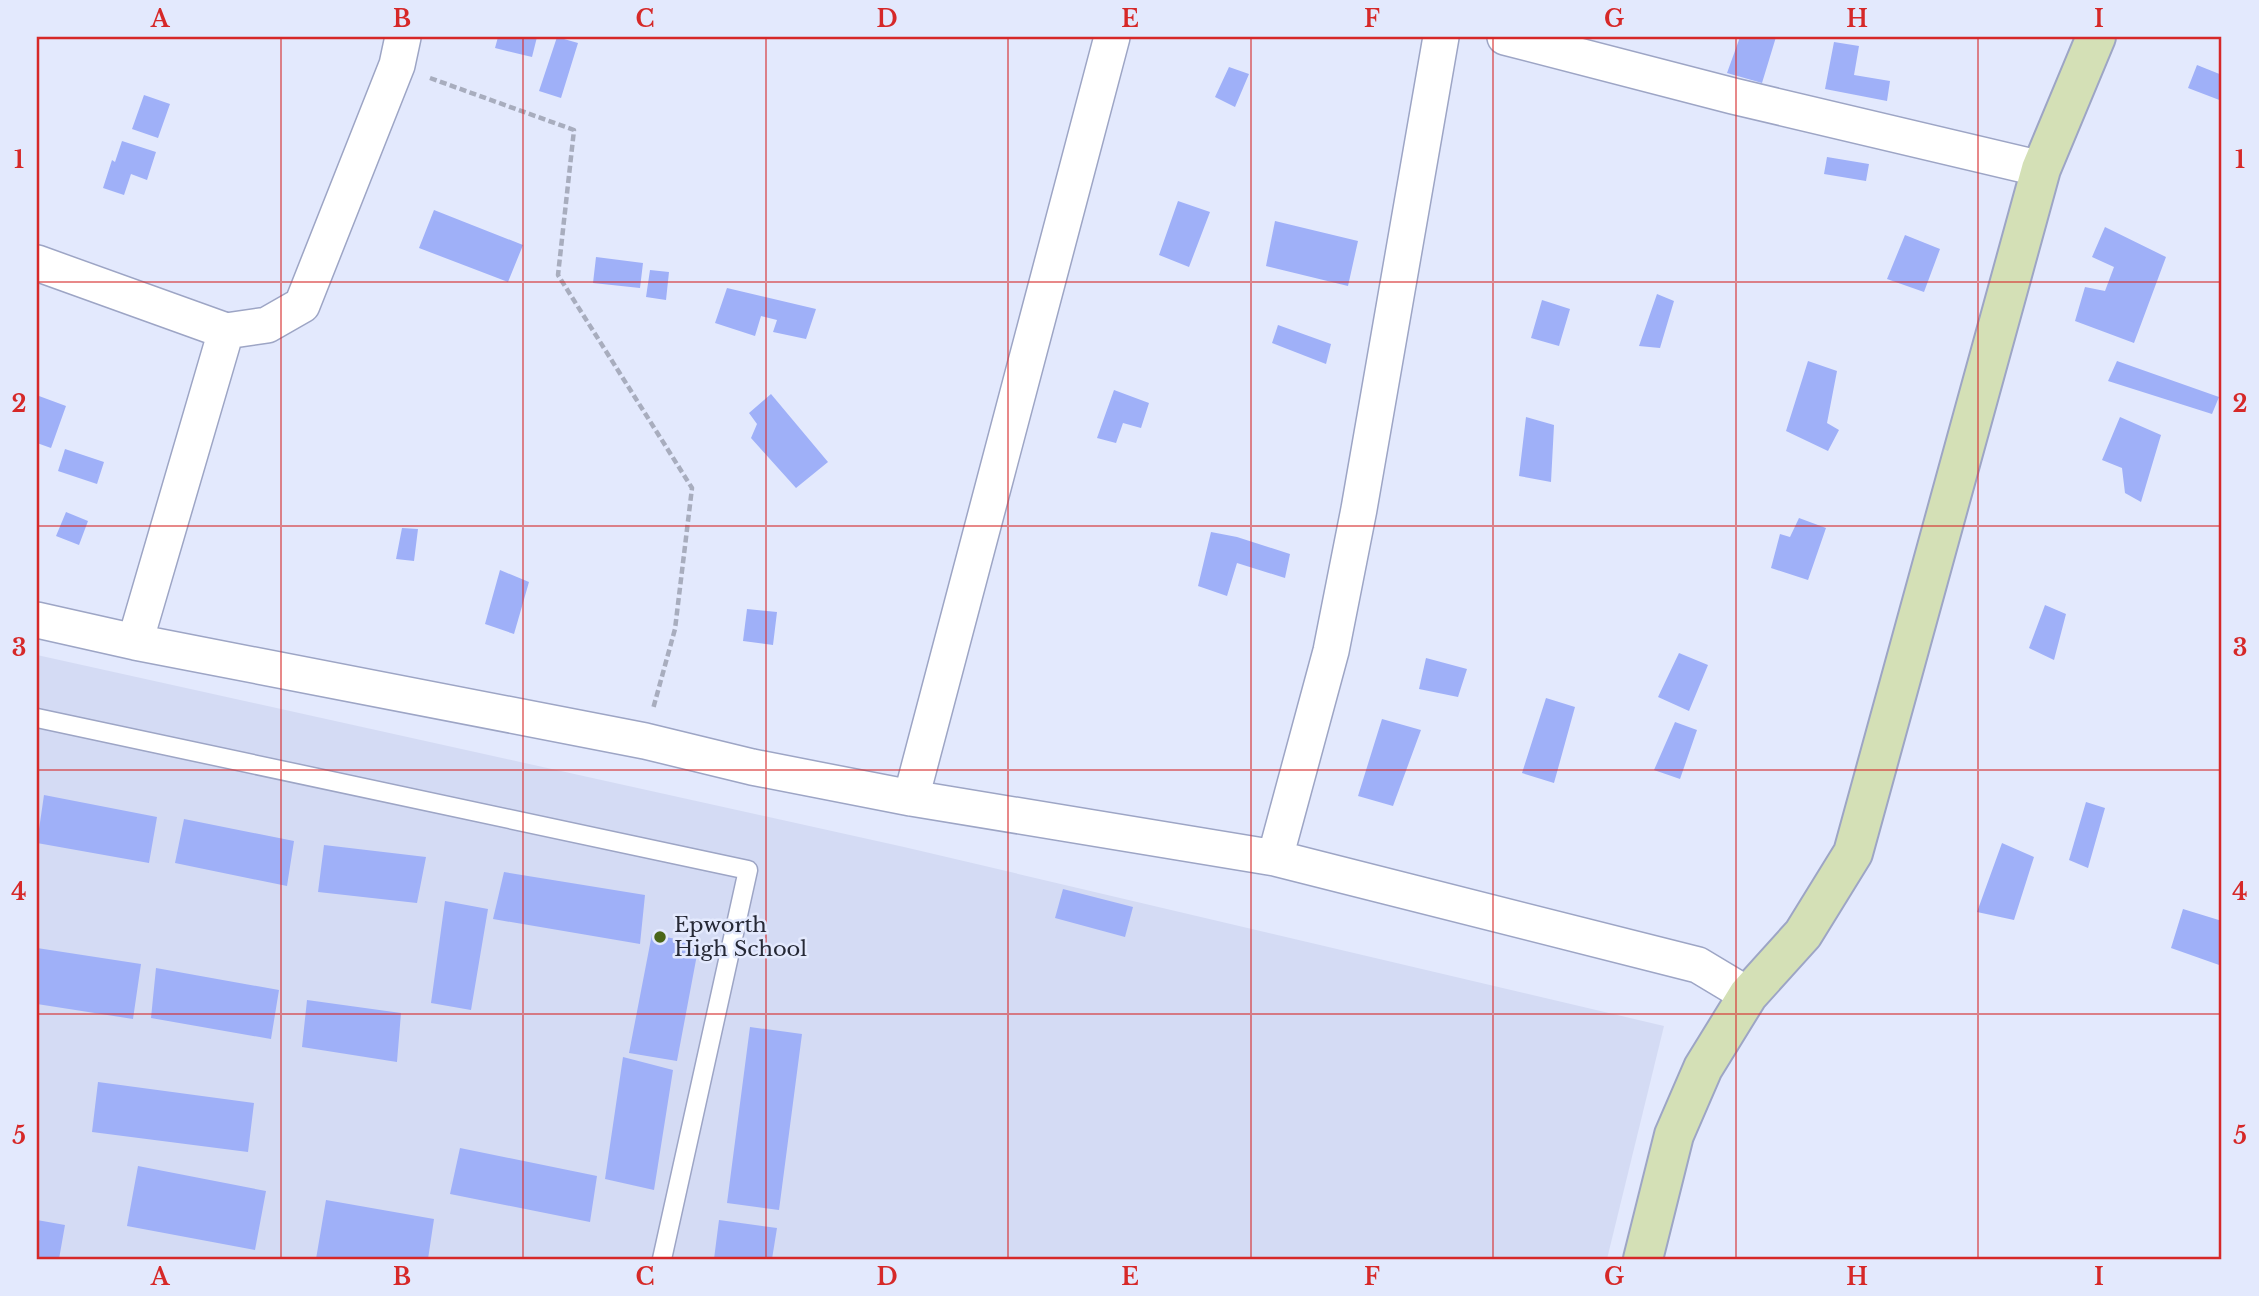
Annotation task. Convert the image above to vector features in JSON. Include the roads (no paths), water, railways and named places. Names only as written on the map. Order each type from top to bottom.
[{"type":"street","points":[[911,798],[1112,37]]},
{"type":"street","points":[[1275,858],[1334,638],[1441,37]]},
{"type":"street","points":[[1505,37],[1733,96],[2041,169]]},
{"type":"street","points":[[1643,1259],[1674,1135],[1703,1068],[1748,995],[1804,934],[1853,853],[2041,169],[2096,37]]},
{"type":"street","points":[[37,263],[226,331],[267,325],[302,305],[400,51]]},
{"type":"street","points":[[135,642],[226,331]]},
{"type":"street","points":[[37,620],[135,642],[645,741],[752,767],[911,798],[1275,858],[1698,965],[1748,995]]},
{"type":"lane","points":[[37,718],[748,870],[662,1259]]},
{"type":"place","name":"Epworth High School","points":[[660,937]]}]
